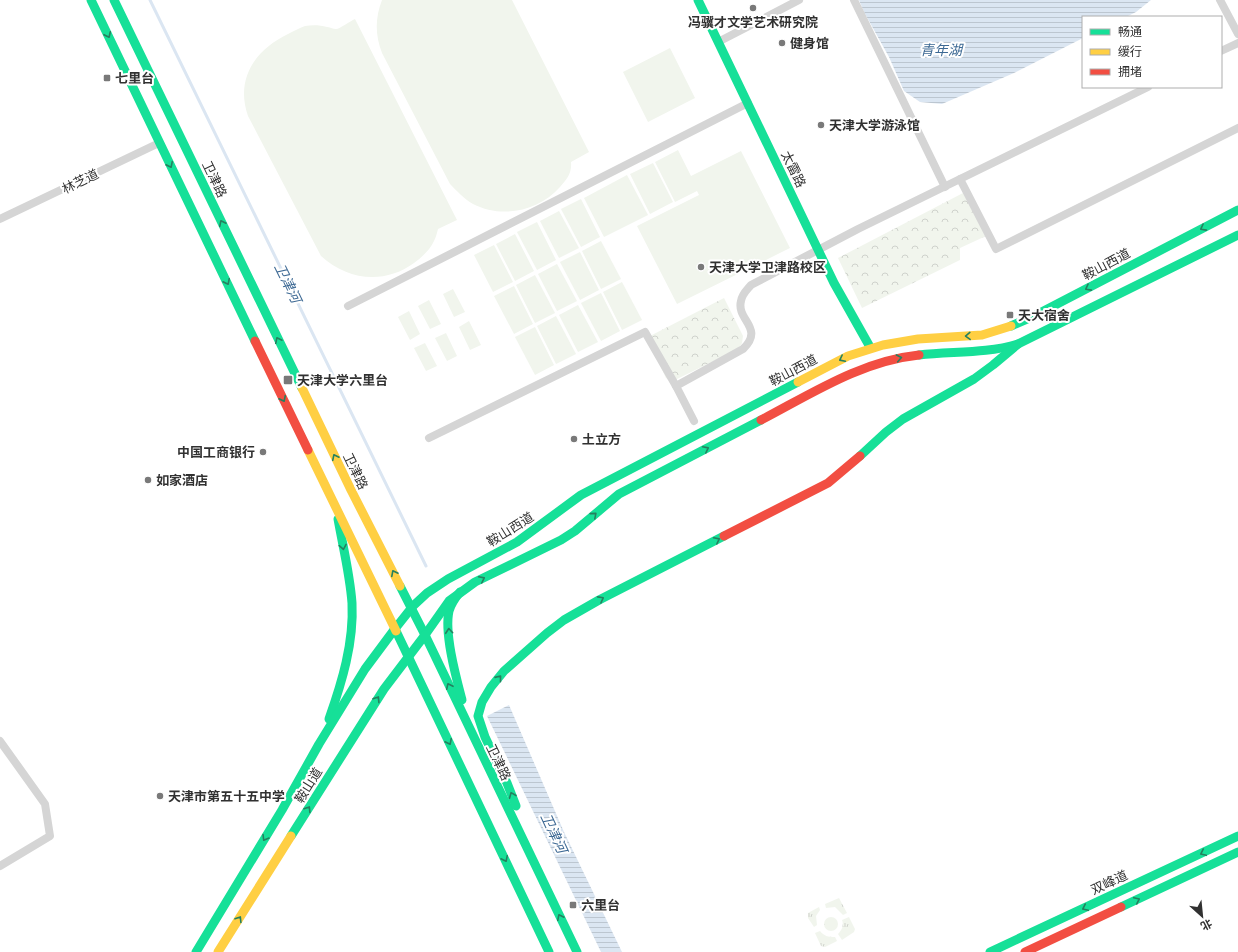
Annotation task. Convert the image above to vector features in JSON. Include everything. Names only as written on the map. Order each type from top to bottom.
[{"type":"main road","points":[[91,0],[550,952]]},
{"type":"main road","name":"卫津路","points":[[114,0],[348,484],[425,635],[577,952]]},
{"type":"main road","name":"太雷路","points":[[698,0],[834,283],[870,347]]},
{"type":"main road","name":"鞍山西道","points":[[394,630],[411,608],[426,593],[516,543],[582,495],[848,356],[870,347],[902,340],[973,336],[989,334],[1007,328],[1034,316],[1238,210]]},
{"type":"main road","points":[[425,635],[449,601],[475,582],[561,540],[575,531],[619,494],[854,372],[878,363],[908,356],[1006,349],[1238,235]]},
{"type":"main road","points":[[525,846],[522,825],[516,806],[507,783],[485,737],[478,716],[482,702],[491,687],[504,671],[564,620],[599,600],[828,483],[841,474],[875,441],[896,424],[967,383],[989,368],[1018,344]]},
{"type":"main road","points":[[319,744],[336,701],[349,650],[352,617],[351,591],[336,509]]},
{"type":"main road","points":[[460,592],[449,611],[449,634],[460,691],[473,737]]},
{"type":"main road","name":"鞍山道","points":[[196,952],[365,669],[394,630]]},
{"type":"main road","name":"鞍山道","points":[[218,952],[384,689],[425,635]]},
{"type":"main road","name":"双峰道","points":[[990,952],[1011,948],[1238,836]]},
{"type":"main road","points":[[1025,952],[1238,852]]},
{"type":"street","points":[[718,42],[799,0]]},
{"type":"street","points":[[854,0],[945,187]]},
{"type":"street","points":[[1220,0],[1238,34]]},
{"type":"street","points":[[1222,51],[1238,43]]},
{"type":"street","points":[[676,386],[743,349],[750,343],[752,333],[740,309],[740,301],[751,285],[858,229],[1146,88]]},
{"type":"street","points":[[348,306],[748,103]]},
{"type":"street","points":[[960,179],[996,249],[1238,128]]},
{"type":"street","name":"林芝道","points":[[0,219],[159,142]]},
{"type":"street","points":[[429,438],[645,332],[694,421]]},
{"type":"street","points":[[0,741],[45,804],[50,836],[0,866]]},
{"type":"green space","points":[[382,0],[512,0],[589,152],[571,162],[571,169],[568,176],[560,187],[542,202],[531,207],[508,212],[484,209],[473,204],[450,184],[382,53],[378,40],[377,20]]},
{"type":"green space","points":[[355,19],[457,220],[438,229],[435,240],[430,248],[414,263],[390,275],[378,277],[354,275],[331,264],[321,256],[248,116],[245,103],[244,90],[246,78],[257,57],[266,48],[305,26],[324,26],[336,29]]},
{"type":"green space","points":[[670,48],[695,98],[648,122],[623,72]]},
{"type":"green space","points":[[678,150],[691,176],[741,151],[790,248],[677,304],[637,226],[699,195],[697,191],[675,202],[655,162]]},
{"type":"green space","points":[[653,163],[673,202],[650,214],[630,174]]},
{"type":"green space","points":[[627,175],[648,215],[604,237],[584,198]]},
{"type":"green space","points":[[963,193],[986,236],[960,248],[960,260],[862,308],[838,258]]},
{"type":"green space","points":[[581,199],[600,237],[581,247],[561,209]]},
{"type":"green space","points":[[559,211],[579,248],[559,258],[540,221]]},
{"type":"green space","points":[[537,222],[556,260],[537,270],[517,232]]},
{"type":"green space","points":[[515,234],[534,271],[515,281],[496,244]]},
{"type":"green space","points":[[601,241],[621,279],[601,289],[582,251]]},
{"type":"green space","points":[[494,245],[513,282],[493,292],[474,255]]},
{"type":"green space","points":[[580,252],[599,290],[580,300],[560,262]]},
{"type":"green space","points":[[557,264],[577,301],[557,311],[538,274]]},
{"type":"green space","points":[[535,275],[555,313],[535,323],[516,285]]},
{"type":"green space","points":[[622,282],[642,320],[622,330],[603,292]]},
{"type":"green space","points":[[514,286],[533,324],[514,334],[494,296]]},
{"type":"green space","points":[[453,289],[465,312],[454,317],[443,294]]},
{"type":"green space","points":[[601,293],[620,331],[601,341],[581,303]]},
{"type":"green space","points":[[724,298],[743,336],[742,343],[738,349],[671,382],[666,378],[649,343],[650,336]]},
{"type":"green space","points":[[429,300],[441,324],[430,329],[418,306]]},
{"type":"green space","points":[[578,305],[598,342],[578,352],[559,315]]},
{"type":"green space","points":[[409,311],[420,334],[410,340],[398,317]]},
{"type":"green space","points":[[556,316],[576,354],[556,364],[537,326]]},
{"type":"green space","points":[[469,321],[481,345],[470,350],[459,327]]},
{"type":"green space","points":[[535,327],[554,365],[535,375],[515,337]]},
{"type":"green space","points":[[446,333],[457,356],[447,361],[435,338]]},
{"type":"green space","points":[[425,343],[437,366],[426,371],[414,348]]},
{"type":"green space","points":[[839,898],[847,913],[843,915],[835,907],[826,908],[825,904]]},
{"type":"green space","points":[[819,907],[820,910],[816,916],[817,925],[814,927],[808,918],[808,913]]},
{"type":"green space","points":[[828,917],[834,917],[838,921],[838,927],[834,931],[828,931],[824,927],[824,921]]},
{"type":"green space","points":[[849,917],[855,929],[854,932],[842,940],[838,934],[841,931],[843,924],[842,920]]},
{"type":"green space","points":[[820,931],[826,936],[835,937],[837,941],[825,947],[821,946],[815,933]]},
{"type":"water","name":"青年湖","points":[[859,0],[1151,0],[1136,12],[1128,16],[1082,16],[1082,39],[1014,73],[942,104],[920,102],[904,91],[889,57]]},
{"type":"water","points":[[509,705],[564,832],[622,952],[601,952],[487,716]]},
{"type":"waterway","name":"卫津河","points":[[150,0],[426,566]]},
{"type":"traffic: fast","points":[[91,0],[255,341]]},
{"type":"traffic: fast","points":[[114,0],[302,388]]},
{"type":"traffic: fast","points":[[698,0],[834,283],[870,347]]},
{"type":"traffic: fast","points":[[1011,326],[1034,316],[1238,210]]},
{"type":"traffic: fast","points":[[919,355],[981,351],[1018,344],[1238,235]]},
{"type":"traffic: fast","points":[[860,456],[886,432],[903,419],[974,379],[1018,344]]},
{"type":"traffic: fast","points":[[394,630],[413,606],[427,593],[448,579],[517,542],[581,495],[798,382]]},
{"type":"traffic: fast","points":[[425,635],[449,601],[475,582],[561,540],[575,531],[619,494],[761,420]]},
{"type":"traffic: fast","points":[[329,719],[346,662],[352,618],[350,582],[338,519]]},
{"type":"traffic: fast","points":[[516,806],[507,783],[485,737],[478,716],[482,702],[491,687],[504,671],[564,620],[599,600],[724,536]]},
{"type":"traffic: fast","points":[[400,586],[577,952]]},
{"type":"traffic: fast","points":[[460,592],[449,611],[448,631],[451,655],[462,700]]},
{"type":"traffic: fast","points":[[196,952],[365,669],[394,630]]},
{"type":"traffic: fast","points":[[396,631],[549,952]]},
{"type":"traffic: fast","points":[[291,836],[384,689],[425,635]]},
{"type":"traffic: fast","points":[[990,952],[1238,836]]},
{"type":"traffic: fast","points":[[1121,907],[1238,852]]},
{"type":"traffic: slow","points":[[798,382],[848,356],[883,345],[918,339],[982,335],[1011,326]]},
{"type":"traffic: slow","points":[[302,388],[351,490],[400,586]]},
{"type":"traffic: slow","points":[[308,450],[396,631]]},
{"type":"traffic: slow","points":[[218,952],[291,836]]},
{"type":"traffic: jam","points":[[255,341],[308,450]]},
{"type":"traffic: jam","points":[[761,420],[857,371],[898,358],[919,355]]},
{"type":"traffic: jam","points":[[724,536],[828,483],[860,456]]},
{"type":"traffic: jam","points":[[1025,952],[1121,907]]},
{"type":"place","name":"冯骥才文学艺术研究院","points":[[753,8]]},
{"type":"place","name":"健身馆","points":[[782,43]]},
{"type":"place","name":"七里台","points":[[107,78]]},
{"type":"place","name":"天津大学游泳馆","points":[[821,125]]},
{"type":"place","name":"天津大学卫津路校区","points":[[701,267]]},
{"type":"place","name":"天大宿舍","points":[[1010,315]]},
{"type":"place","name":"天津大学六里台","points":[[288,380]]},
{"type":"place","name":"土立方","points":[[574,439]]},
{"type":"place","name":"中国工商银行","points":[[263,452]]},
{"type":"place","name":"如家酒店","points":[[148,480]]},
{"type":"place","name":"天津市第五十五中学","points":[[160,796]]},
{"type":"place","name":"六里台","points":[[573,905]]}]
